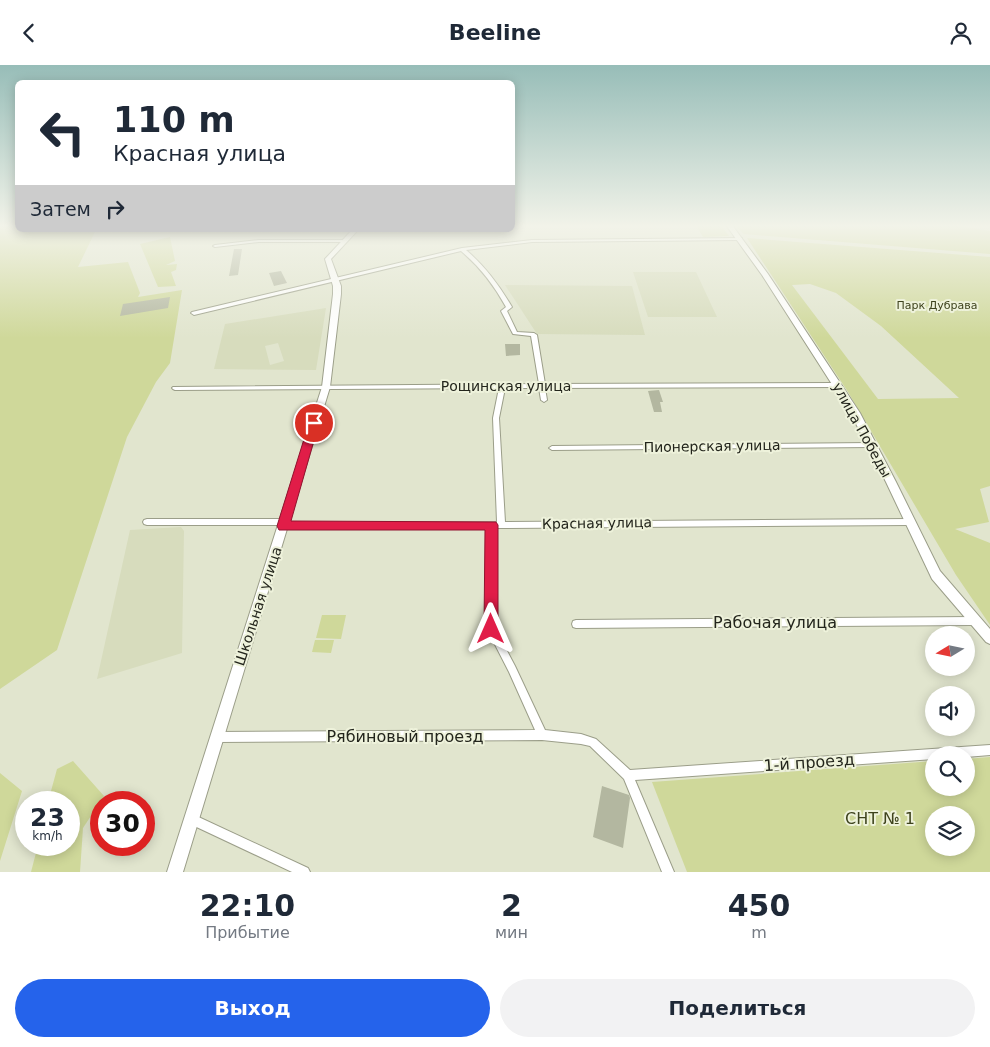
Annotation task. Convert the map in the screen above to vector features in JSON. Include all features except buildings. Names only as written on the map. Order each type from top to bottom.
[{"type":"street","name":"Школьная улица","points":[[175,872],[326,387],[337,294],[336,280],[329,263]]},
{"type":"street","points":[[194,313],[406,263]]},
{"type":"street","points":[[478,263],[498,285],[509,307],[504,311],[515,333],[534,335],[544,401]]},
{"type":"street","name":"улица Победы","points":[[756,263],[837,385],[872,445],[936,575],[990,638]]},
{"type":"street","name":"Рощинская улица","points":[[175,388],[837,385]]},
{"type":"street","points":[[502,386],[496,418],[496,525],[491,629],[512,669],[542,735]]},
{"type":"street","name":"Пионерская улица","points":[[552,447],[872,445]]},
{"type":"street","name":"Красная улица","points":[[147,522],[496,525],[563,523],[910,522]]},
{"type":"street","name":"Рабочая улица","points":[[576,624],[975,621]]},
{"type":"street","name":"Рябиновый проезд","points":[[217,737],[542,735],[593,742],[628,775]]},
{"type":"street","name":"1-й проезд","points":[[628,775],[990,750]]},
{"type":"street","points":[[628,775],[668,872]]},
{"type":"street","points":[[192,819],[304,872]]},
{"type":"shaded area","points":[[633,272],[696,272],[717,317],[648,317]]},
{"type":"shaded area","points":[[505,285],[632,286],[645,335],[537,334]]},
{"type":"shaded area","points":[[326,308],[316,370],[214,369],[225,324]],"holes":[[[278,343],[284,361],[270,365],[265,346]]]},
{"type":"shaded area","points":[[181,527],[184,531],[182,653],[97,679],[130,530]]},
{"type":"green space","points":[[0,263],[80,263],[78,267],[128,263],[140,293],[138,297],[182,290],[170,363],[156,382],[127,437],[57,650],[0,689]]},
{"type":"green space","points":[[148,263],[171,263],[166,265],[177,264],[176,270],[171,272],[176,286],[158,287]]},
{"type":"green space","name":"Парк Дубрава","points":[[763,263],[990,263],[990,486],[980,489],[989,522],[955,529],[990,543],[990,625],[956,575],[848,392]],"holes":[[[810,284],[836,293],[881,326],[959,398],[878,399],[792,285]]]},
{"type":"green space","points":[[322,615],[346,615],[341,639],[316,638]]},
{"type":"green space","points":[[315,640],[334,640],[331,653],[312,652]]},
{"type":"green space","name":"СНТ № 1","points":[[990,757],[990,872],[687,872],[652,782],[925,762],[925,796],[975,796],[975,758]]},
{"type":"green space","points":[[73,761],[100,791],[90,791],[90,817],[83,828],[80,872],[31,872],[35,856],[80,856],[80,791],[51,791],[57,769]]},
{"type":"green space","points":[[0,773],[22,791],[15,791],[15,813],[0,861]]},
{"type":"route","points":[[314,423],[283,526],[492,525],[491,629]]}]
